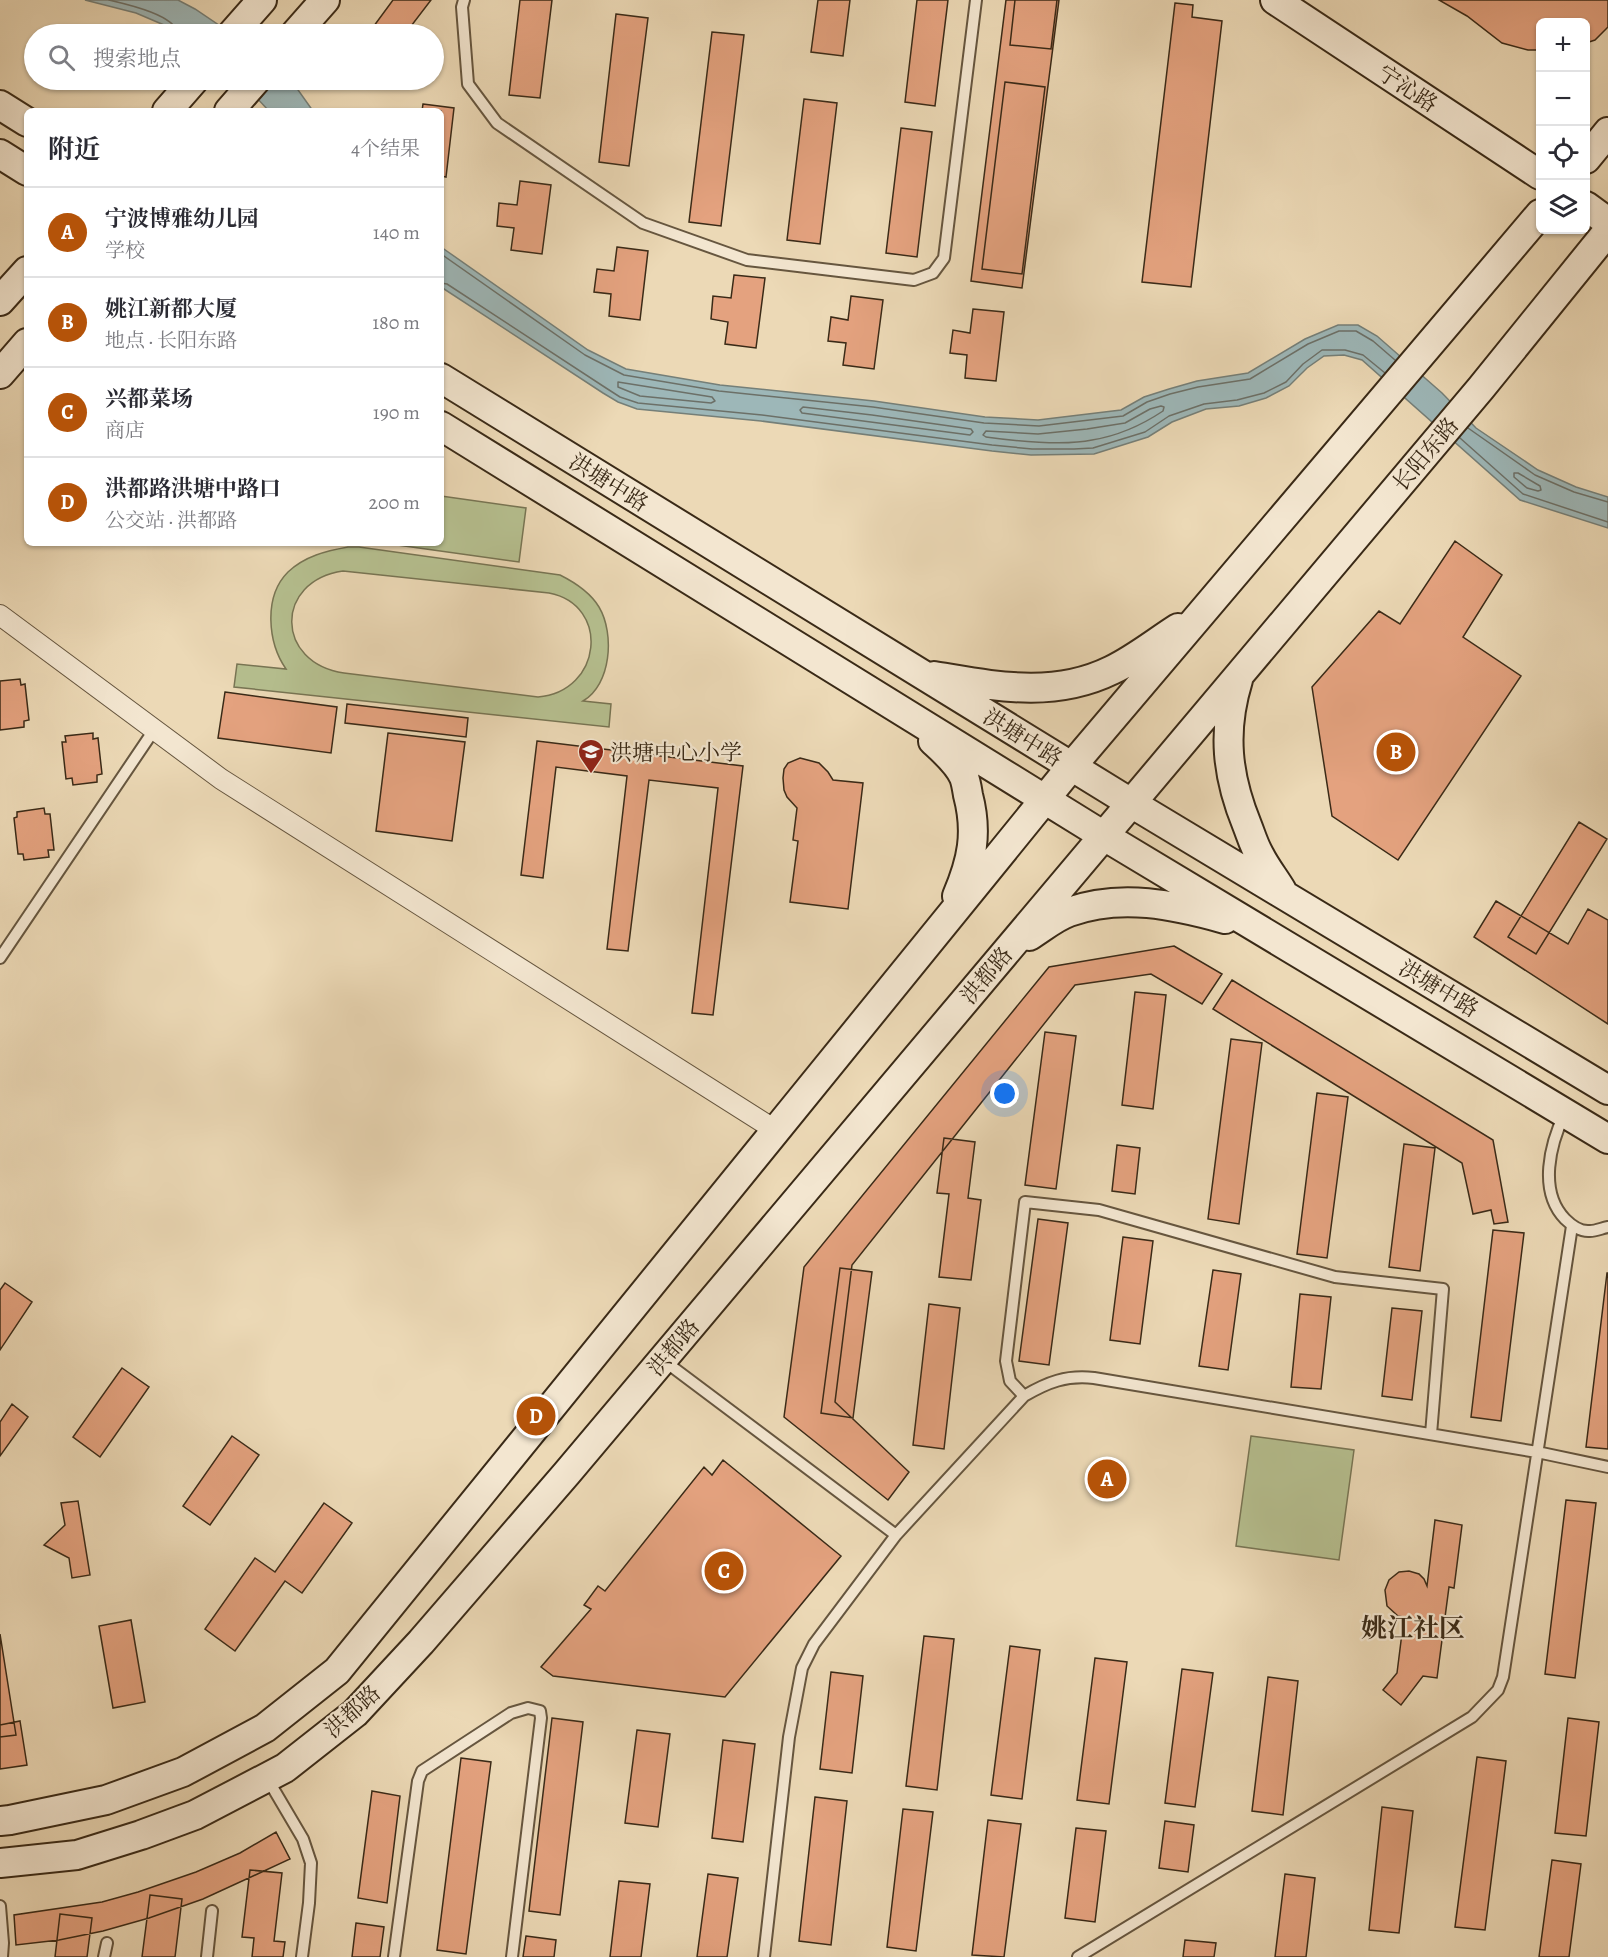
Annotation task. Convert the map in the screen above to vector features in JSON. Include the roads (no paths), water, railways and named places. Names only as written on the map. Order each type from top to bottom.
[{"type":"main road","points":[[304,24],[325,0]]},
{"type":"main road","name":"宁沁路","points":[[1275,0],[1536,172]]},
{"type":"main road","points":[[170,108],[185,90]]},
{"type":"main road","points":[[232,108],[247,90]]},
{"type":"main road","points":[[0,105],[24,120]]},
{"type":"main road","points":[[1590,154],[1608,132]]},
{"type":"main road","points":[[0,154],[24,169]]},
{"type":"main road","points":[[1590,209],[1608,222]]},
{"type":"main road","points":[[920,673],[1030,689],[1071,685],[1111,670],[1203,612],[1536,219]]},
{"type":"main road","name":"长阳东路","points":[[1239,675],[1481,388],[1608,231]]},
{"type":"main road","points":[[0,301],[24,274]]},
{"type":"main road","points":[[0,374],[24,346]]},
{"type":"main road","name":"洪塘中路","points":[[444,380],[1131,804],[1608,1090]]},
{"type":"main road","name":"洪塘中路","points":[[444,428],[1104,836],[1608,1139]]},
{"type":"main road","name":"洪都路","points":[[0,1821],[106,1800],[183,1773],[266,1728],[337,1671],[945,921],[1071,767],[1203,612]]},
{"type":"main road","points":[[1239,675],[1232,699],[1227,737],[1231,774],[1239,806],[1259,854],[1286,897]]},
{"type":"main road","name":"洪都路","points":[[0,1863],[77,1855],[195,1815],[285,1768],[355,1713],[422,1642],[1239,675]]},
{"type":"main road","points":[[901,711],[947,754],[964,776],[971,807],[974,832],[971,856],[945,921]]},
{"type":"main road","points":[[1010,947],[1068,912],[1102,903],[1134,902],[1174,907],[1259,929]]},
{"type":"street","points":[[0,615],[220,779],[775,1130]]},
{"type":"lane","points":[[464,0],[462,7],[468,84],[497,123],[643,223],[747,260],[914,280],[933,273],[944,258],[976,0]]},
{"type":"lane","points":[[0,958],[154,730]]},
{"type":"lane","points":[[1565,1113],[1553,1142],[1549,1170],[1550,1186],[1556,1207],[1572,1226],[1588,1232],[1608,1227]]},
{"type":"lane","points":[[1024,1396],[1010,1381],[1006,1361],[1025,1202],[1099,1210],[1335,1277],[1443,1289],[1431,1434]]},
{"type":"lane","points":[[1078,1957],[1472,1717],[1498,1690],[1503,1677],[1572,1226]]},
{"type":"lane","points":[[663,1359],[896,1535]]},
{"type":"lane","points":[[764,1957],[789,1737],[802,1668],[814,1644],[896,1535],[1024,1396],[1049,1382],[1081,1377],[1537,1452],[1608,1467]]},
{"type":"lane","points":[[394,1957],[418,1781],[422,1771],[511,1713],[528,1708],[540,1711],[541,1718],[512,1957]]},
{"type":"lane","points":[[267,1777],[303,1839],[310,1863],[309,1903],[302,1957]]},
{"type":"lane","points":[[0,1906],[2,1957]]},
{"type":"lane","points":[[207,1957],[212,1911]]},
{"type":"lane","points":[[104,1957],[107,1943]]},
{"type":"water","points":[[85,0],[178,0],[217,24],[162,24],[136,13]]},
{"type":"water","points":[[247,90],[298,90],[311,108],[266,108]]},
{"type":"water","points":[[444,249],[588,350],[626,369],[720,385],[874,401],[985,417],[1038,420],[1121,410],[1144,397],[1169,389],[1197,381],[1248,373],[1305,339],[1338,325],[1358,325],[1377,336],[1442,393],[1476,428],[1538,470],[1576,487],[1608,497],[1608,528],[1520,500],[1362,360],[1344,355],[1324,356],[1307,368],[1289,386],[1266,398],[1239,406],[1206,409],[1172,422],[1148,437],[1094,454],[1031,455],[761,421],[637,409],[603,393],[444,289]]},
{"type":"place","name":"姚江新都大厦","points":[[1396,752]]},
{"type":"place","name":"洪塘中心小学","points":[[591,775]]},
{"type":"place","name":"洪都路洪塘中路口","points":[[536,1416]]},
{"type":"place","name":"宁波博雅幼儿园","points":[[1107,1479]]},
{"type":"place","name":"兴都菜场","points":[[724,1571]]},
{"type":"district","name":"姚江社区","points":[[1413,1628]]}]
